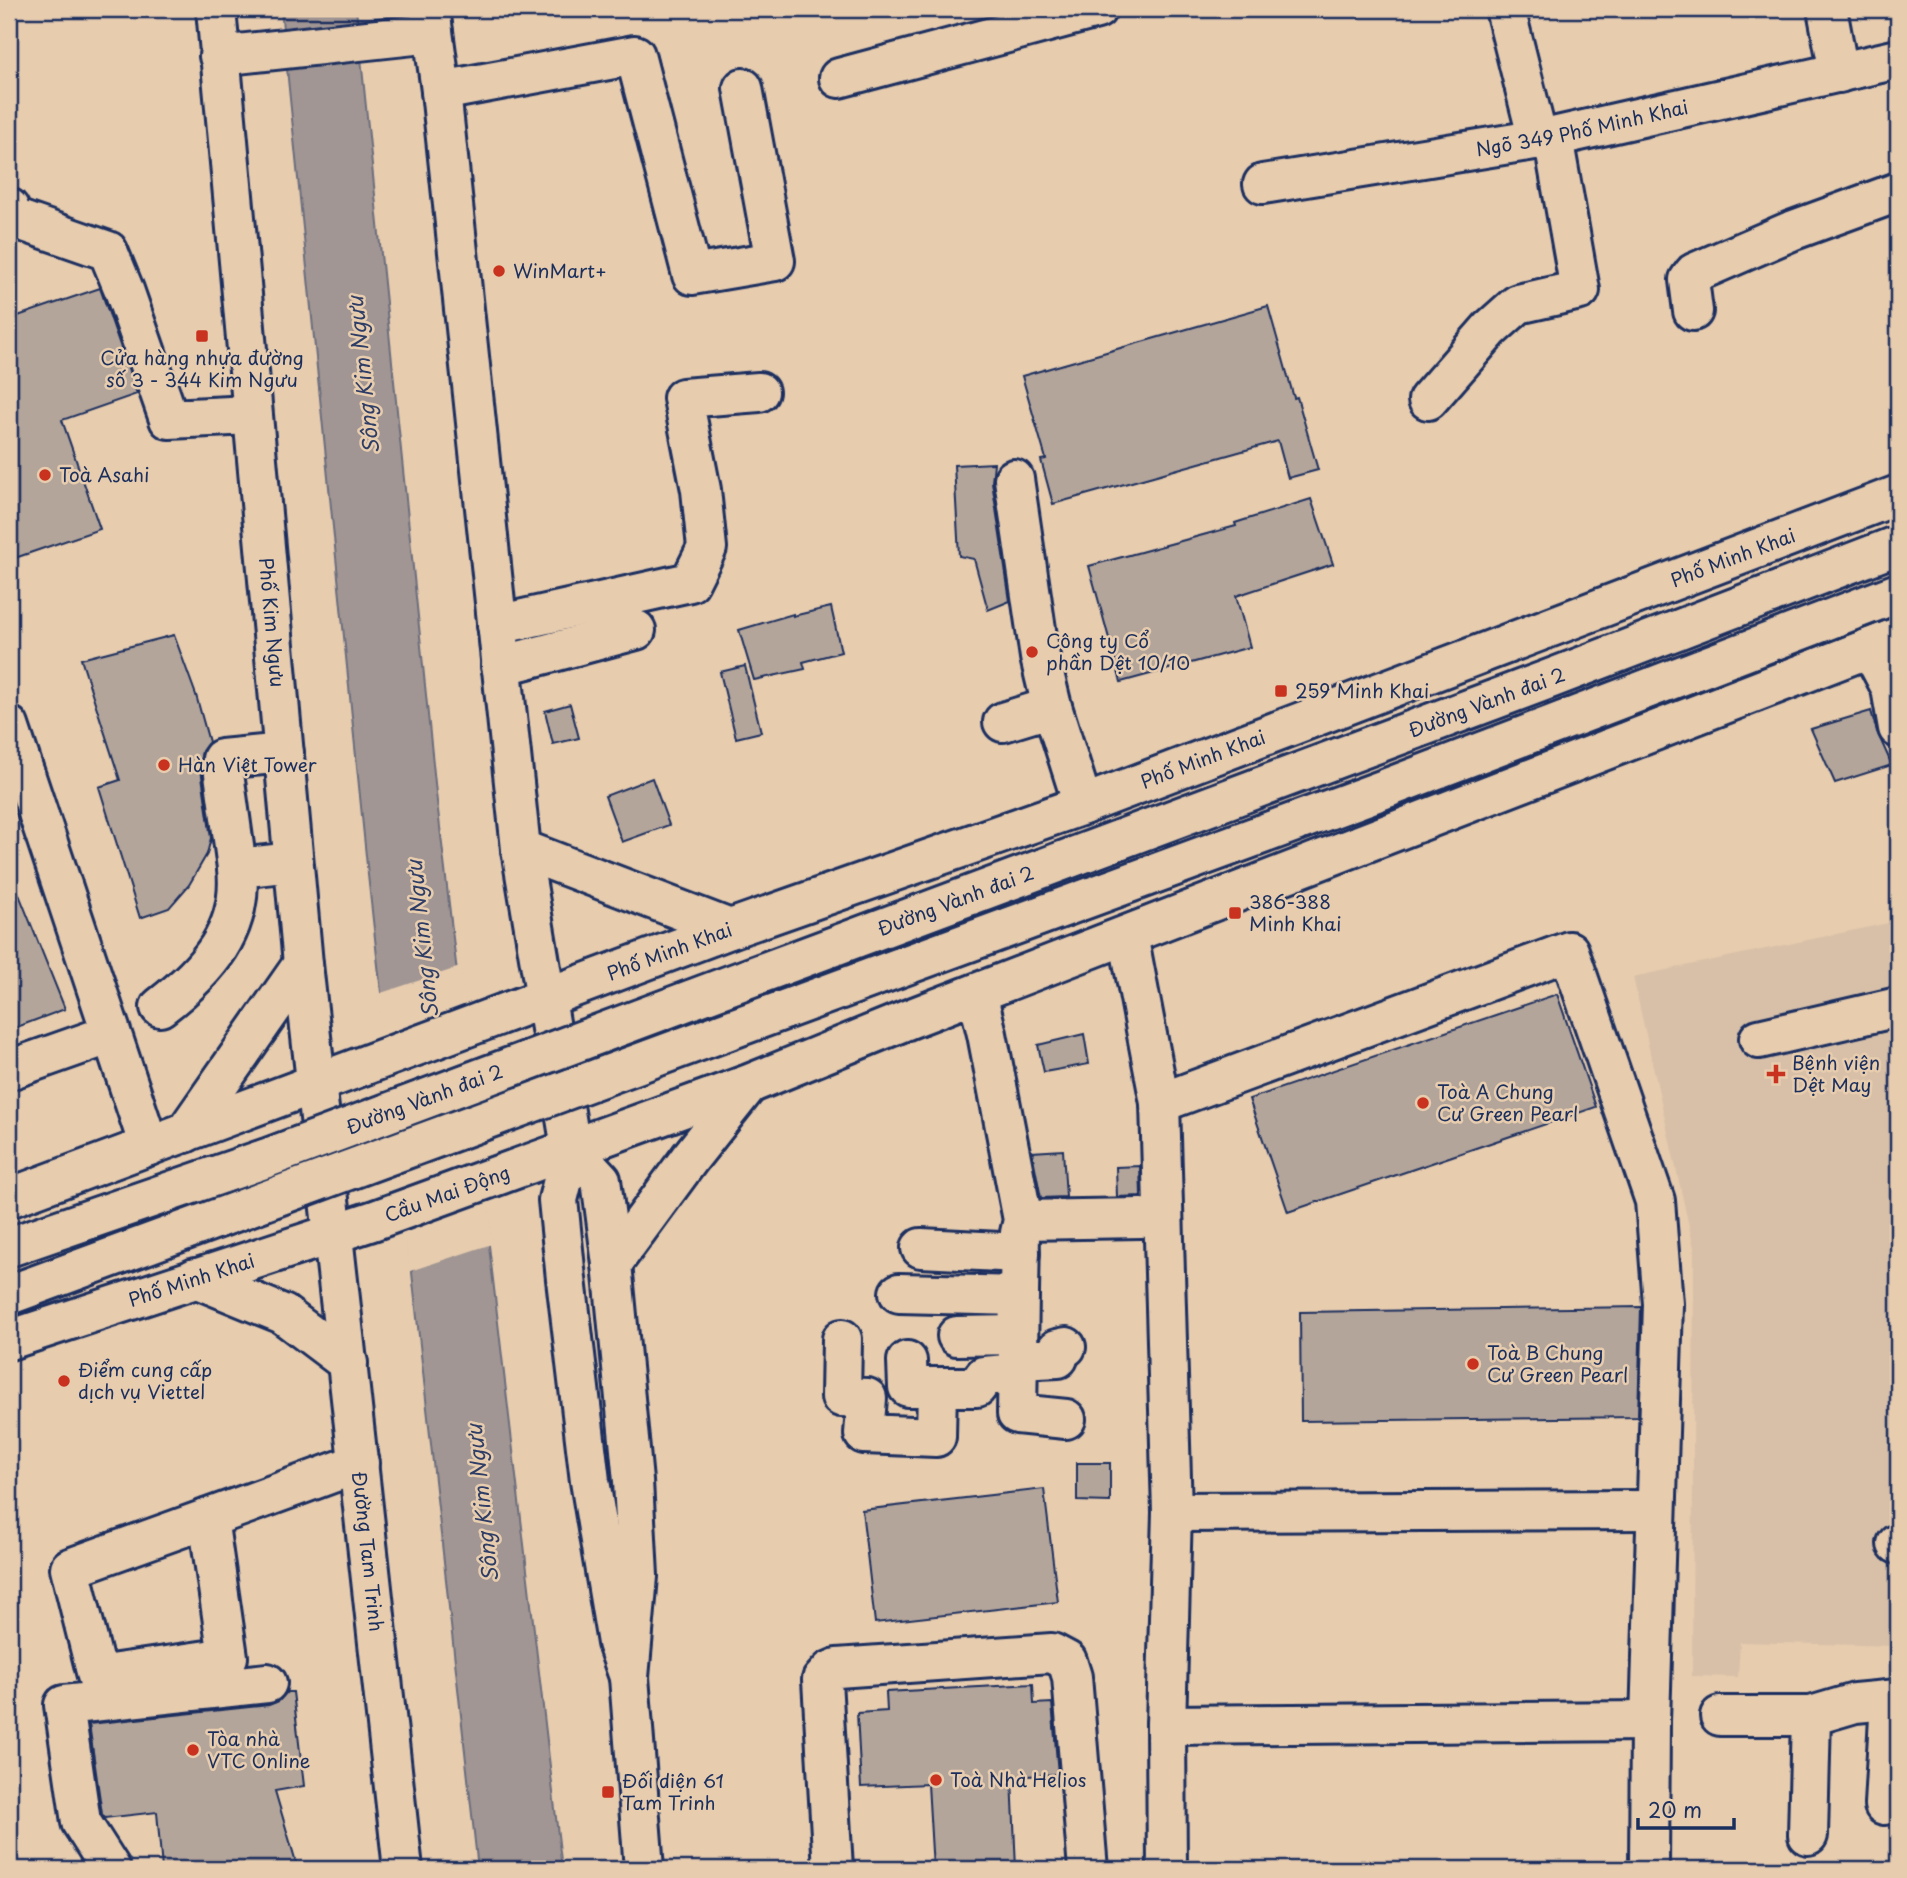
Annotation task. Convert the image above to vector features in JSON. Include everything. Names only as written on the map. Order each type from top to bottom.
[{"type":"main road","name":"Phố Kim Ngưu","points":[[216,9],[293,862],[334,1234]]},
{"type":"main road","points":[[839,78],[1097,9]]},
{"type":"main road","points":[[1428,400],[1490,329],[1518,303],[1580,290],[1545,138],[1505,9]]},
{"type":"main road","points":[[1827,9],[1839,74]]},
{"type":"main road","points":[[219,56],[387,38],[431,21],[441,91],[521,849],[571,1148],[558,1200],[590,1481],[617,1643],[629,1677]]},
{"type":"main road","points":[[441,91],[635,55],[692,275],[775,261],[743,89]]},
{"type":"main road","name":"Ngõ 349 Phố Minh Khai","points":[[1262,184],[1545,138],[1898,59]]},
{"type":"main road","points":[[1693,311],[1689,280],[1694,273],[1791,232],[1898,192]]},
{"type":"main road","points":[[12,229],[105,248],[112,256],[169,419],[251,415]]},
{"type":"main road","points":[[497,625],[690,582],[707,548],[701,490],[683,398],[759,392]]},
{"type":"main road","points":[[1014,479],[1040,657],[1052,707],[1083,805]]},
{"type":"main road","name":"Phố Minh Khai","points":[[316,1084],[730,929],[1083,805],[1898,495]]},
{"type":"main road","name":"Đường Vành đai 2","points":[[9,1247],[305,1144],[1552,678],[1898,545]]},
{"type":"main road","name":"Đường Vành đai 2","points":[[9,1295],[1382,790],[1898,593]]},
{"type":"main road","points":[[501,666],[636,630]]},
{"type":"main road","points":[[571,1148],[749,1084],[977,993],[1884,643],[1898,728]]},
{"type":"main road","points":[[1003,722],[1052,707]]},
{"type":"main road","points":[[9,726],[149,1146]]},
{"type":"main road","points":[[160,1007],[179,992],[206,963],[226,936],[237,903],[237,868],[222,759],[284,753]]},
{"type":"main road","points":[[521,849],[730,929]]},
{"type":"main road","points":[[237,868],[293,862]]},
{"type":"main road","points":[[1128,935],[1160,1103],[1172,1512],[1166,1725],[1167,1869]]},
{"type":"main road","points":[[1160,1103],[1569,951],[1655,1201],[1663,1304],[1648,1869]]},
{"type":"main road","points":[[185,1133],[270,1007],[303,964]]},
{"type":"main road","points":[[977,993],[987,1034],[1021,1236],[1017,1414],[1066,1419]]},
{"type":"main road","points":[[1759,1039],[1898,1007]]},
{"type":"main road","points":[[9,1070],[111,1034]]},
{"type":"main road","points":[[9,1198],[316,1084]]},
{"type":"main road","points":[[612,1264],[690,1158],[749,1084]]},
{"type":"main road","points":[[571,1148],[601,1180],[612,1264],[633,1481],[637,1563],[629,1677],[644,1869]]},
{"type":"main road","name":"Cầu Mai Động","points":[[375,1220],[571,1148]]},
{"type":"main road","points":[[921,1248],[1141,1218]]},
{"type":"main road","name":"Phố Minh Khai","points":[[9,1339],[375,1220]]},
{"type":"main road","name":"Đường Tam Trinh","points":[[334,1234],[403,1869]]},
{"type":"main road","points":[[195,1278],[283,1314],[348,1363]]},
{"type":"main road","points":[[900,1293],[1019,1296]]},
{"type":"main road","points":[[957,1336],[1018,1356],[1058,1358],[1057,1349],[1066,1347]]},
{"type":"main road","points":[[842,1339],[841,1397],[867,1398],[864,1434],[936,1437],[937,1387]]},
{"type":"main road","points":[[907,1361],[908,1387],[977,1387],[984,1376],[1018,1356]]},
{"type":"main road","points":[[208,1518],[229,1657],[97,1676],[70,1567],[359,1463]]},
{"type":"main road","points":[[1172,1512],[1656,1510]]},
{"type":"main road","points":[[833,1869],[822,1680],[825,1675],[837,1668],[1052,1653],[1067,1661],[1072,1677],[1088,1869]]},
{"type":"main road","points":[[111,1869],[81,1822],[64,1705],[267,1683]]},
{"type":"main road","points":[[1720,1716],[1811,1716],[1855,1703],[1894,1700],[1884,1805]]},
{"type":"main road","points":[[1808,1835],[1811,1716]]},
{"type":"main road","points":[[1166,1725],[1650,1721]]},
{"type":"shaded area","points":[[1898,921],[1898,1646],[1740,1642],[1738,1677],[1692,1676],[1694,1248],[1633,977]]},
{"type":"water","name":"Sông Kim Ngưu","points":[[281,9],[356,9],[436,793],[562,1869],[478,1869],[367,866]]},
{"type":"pier","points":[[460,967],[492,1244],[410,1271],[378,994]]},
{"type":"building","name":"Toà Asahi","points":[[100,288],[137,394],[62,420],[100,529],[9,560],[9,319]]},
{"type":"building","points":[[1268,306],[1318,470],[1288,478],[1278,441],[1053,504],[1041,460],[1046,459],[1022,376]]},
{"type":"building","points":[[994,463],[992,482],[1010,601],[988,610],[974,559],[959,556],[954,465]]},
{"type":"building","points":[[1311,499],[1333,564],[1236,596],[1250,647],[1121,682],[1089,566],[1236,526],[1235,523]]},
{"type":"building","points":[[831,607],[841,652],[803,662],[805,669],[754,680],[739,630],[793,614]]},
{"type":"building","name":"Hàn Việt Tower","points":[[174,635],[196,695],[209,742],[202,751],[200,762],[211,838],[207,854],[189,885],[169,908],[140,918],[99,787],[120,780],[81,659]]},
{"type":"building","points":[[745,666],[761,732],[736,738],[720,672]]},
{"type":"building","points":[[570,704],[579,738],[553,744],[545,711]]},
{"type":"building","points":[[1871,711],[1892,765],[1835,783],[1811,729]]},
{"type":"building","points":[[652,778],[669,825],[622,842],[605,796]]},
{"type":"building","points":[[9,873],[65,1009],[9,1030]]},
{"type":"building","name":"Toà A Chung Cư Green Pearl","points":[[1557,994],[1596,1107],[1288,1212],[1249,1099]]},
{"type":"building","points":[[1084,1034],[1089,1064],[1044,1072],[1038,1045]]},
{"type":"building","points":[[1063,1150],[1066,1197],[1041,1198],[1032,1152]]},
{"type":"building","points":[[1140,1166],[1141,1196],[1117,1197],[1116,1167]]},
{"type":"building","name":"Toà B Chung Cư Green Pearl","points":[[1641,1307],[1638,1417],[1301,1421],[1300,1312]]},
{"type":"building","points":[[1077,1463],[1110,1463],[1110,1502],[1077,1501]]},
{"type":"building","points":[[1044,1489],[1058,1602],[875,1623],[862,1510]]},
{"type":"building","name":"Toà Nhà Helios","points":[[1033,1684],[1034,1704],[1052,1703],[1058,1774],[1012,1777],[1016,1869],[933,1869],[928,1784],[861,1787],[857,1713],[887,1711],[886,1692]]},
{"type":"building","name":"Tòa nhà VTC Online","points":[[287,1692],[293,1692],[304,1786],[275,1791],[298,1869],[162,1869],[157,1812],[105,1818],[102,1814],[89,1724],[269,1705],[279,1701]]},
{"type":"place","name":"WinMart+","points":[[499,271]]},
{"type":"place","name":"Cửa hàng nhựa đường số 3 - 344 Kim Ngưu","points":[[202,336]]},
{"type":"place","name":"Toà Asahi","points":[[45,475]]},
{"type":"place","name":"Công ty Cổ phần Dệt 10/10","points":[[1032,652]]},
{"type":"place","name":"259 Minh Khai","points":[[1281,691]]},
{"type":"place","name":"Hàn Việt Tower","points":[[164,765]]},
{"type":"place","name":"386-388 Minh Khai","points":[[1235,913]]},
{"type":"place","name":"Bệnh viện Dệt May","points":[[1776,1074]]},
{"type":"place","name":"Toà A Chung Cư Green Pearl","points":[[1423,1103]]},
{"type":"place","name":"Toà B Chung Cư Green Pearl","points":[[1473,1364]]},
{"type":"place","name":"Điểm cung cấp dịch vụ Viettel","points":[[64,1381]]},
{"type":"place","name":"Tòa nhà VTC Online","points":[[193,1750]]},
{"type":"place","name":"Toà Nhà Helios","points":[[936,1780]]},
{"type":"place","name":"Đối diện 61 Tam Trinh","points":[[608,1792]]}]
